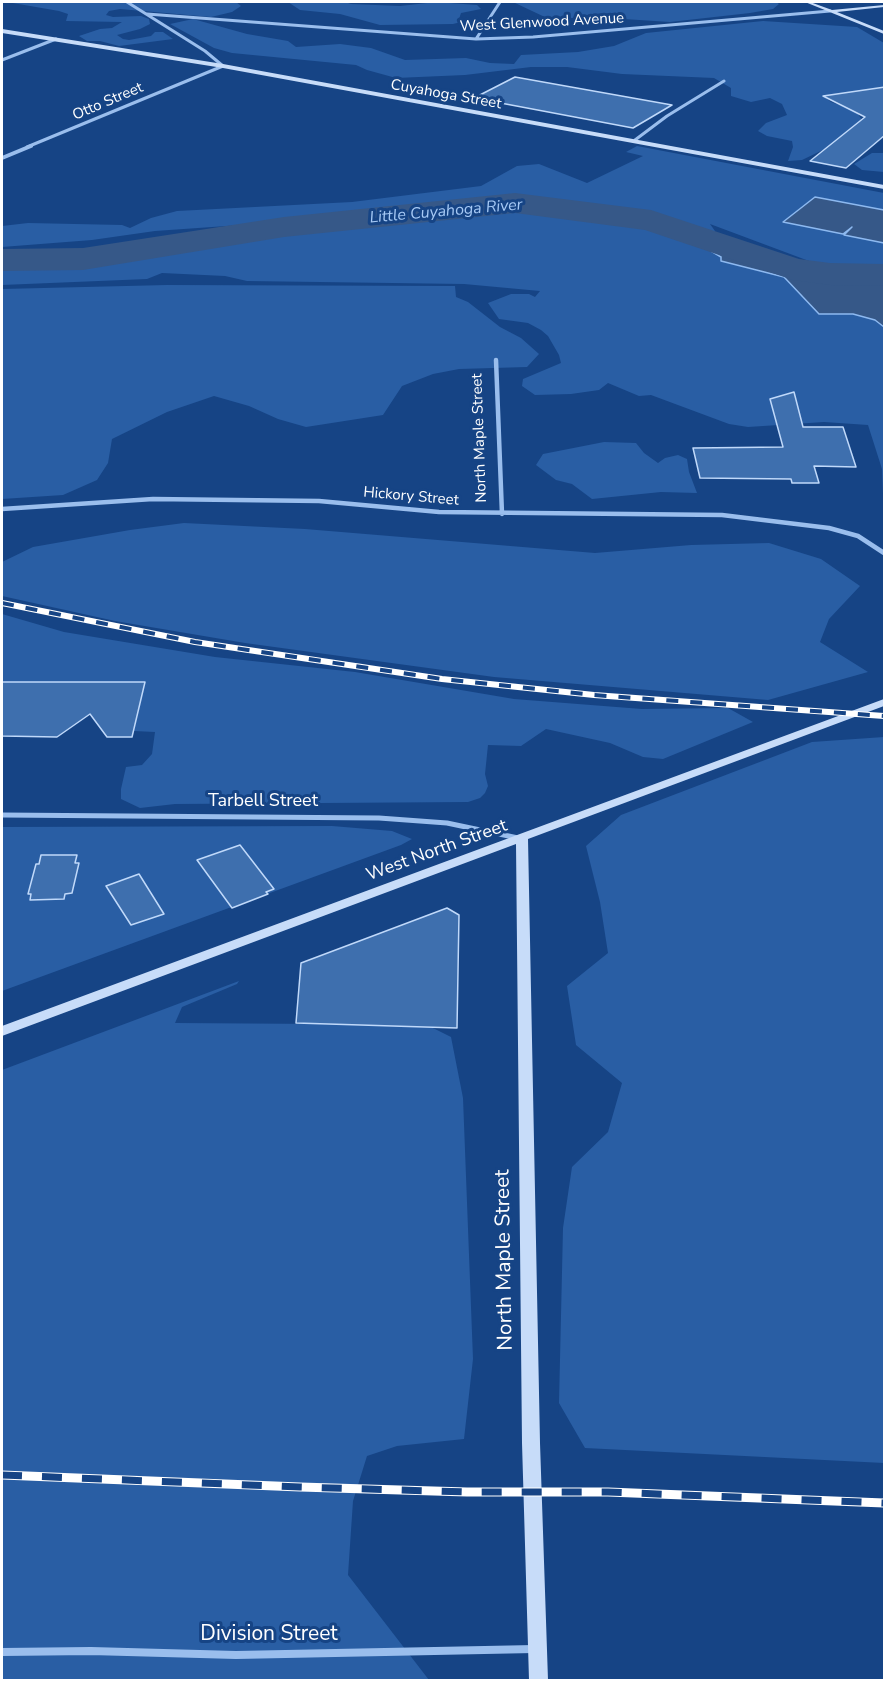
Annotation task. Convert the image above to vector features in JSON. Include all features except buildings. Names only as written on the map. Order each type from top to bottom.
[{"type":"street","points":[[127,2],[205,51],[222,66]]},
{"type":"street","points":[[476,39],[500,2]]},
{"type":"street","points":[[807,2],[885,33]]},
{"type":"street","points":[[830,11],[885,6]]},
{"type":"street","name":"West Glenwood Avenue","points":[[147,14],[476,39],[567,34],[830,11]]},
{"type":"street","name":"Cuyahoga Street","points":[[2,31],[222,66],[885,188]]},
{"type":"street","points":[[2,60],[56,39]]},
{"type":"street","name":"Otto Street","points":[[2,158],[222,66]]},
{"type":"street","points":[[634,140],[724,81]]},
{"type":"street","name":"North Maple Street","points":[[496,360],[502,514]]},
{"type":"street","name":"Hickory Street","points":[[2,509],[153,499],[319,501],[439,512],[502,514],[722,515],[759,518],[839,531],[858,536],[885,553]]},
{"type":"street","name":"West North Street","points":[[2,1031],[885,702]]},
{"type":"street","name":"Tarbell Street","points":[[2,815],[379,818],[447,823],[522,839]]},
{"type":"street","name":"North Maple Street","points":[[522,839],[531,1443],[538,1680]]},
{"type":"street","name":"Division Street","points":[[2,1652],[91,1651],[236,1655],[537,1649]]},
{"type":"shaded area","points":[[7,2],[236,2],[241,6],[232,12],[211,17],[120,9],[109,11],[106,15],[113,17],[141,16],[149,19],[150,24],[140,29],[117,35],[123,39],[129,40],[151,36],[155,32],[163,32],[173,39],[119,46],[100,41],[87,41],[79,36],[100,29],[112,28],[122,22],[66,21],[68,14],[59,11]]},
{"type":"shaded area","points":[[288,2],[345,2],[400,6],[436,2],[477,5],[481,9],[461,13],[459,19],[461,22],[453,24],[380,25],[340,14],[300,10]]},
{"type":"shaded area","points":[[513,2],[776,2],[779,4],[773,9],[750,13],[670,22],[593,17],[549,19]]},
{"type":"shaded area","points":[[193,19],[247,34],[288,41],[296,47],[340,44],[371,48],[405,60],[466,58],[490,63],[514,64],[521,55],[578,52],[614,46],[646,33],[763,21],[857,27],[884,43],[884,87],[826,98],[856,111],[862,120],[827,148],[802,160],[788,161],[793,147],[792,141],[767,136],[758,131],[766,123],[787,115],[782,104],[770,98],[751,102],[731,96],[731,88],[714,78],[622,74],[567,67],[531,67],[465,75],[396,78],[356,65],[232,53],[214,48],[170,24]]},
{"type":"shaded area","points":[[637,146],[884,193],[884,264],[825,267],[710,224],[715,231],[711,251],[744,267],[784,277],[819,314],[853,314],[875,320],[884,327],[884,519],[882,469],[868,425],[824,422],[748,427],[729,424],[651,395],[639,396],[608,383],[599,390],[571,394],[535,395],[522,386],[523,379],[561,363],[559,355],[548,336],[541,330],[528,323],[499,319],[488,303],[511,294],[529,294],[535,297],[540,291],[464,284],[247,281],[225,276],[162,273],[147,279],[2,285],[2,265],[83,259],[284,227],[347,220],[341,218],[155,231],[92,240],[2,247],[2,226],[28,223],[122,225],[130,228],[151,218],[177,211],[352,202],[481,186],[517,166],[539,164],[587,183],[643,156],[626,152]]},
{"type":"shaded area","points":[[872,153],[884,153],[884,172],[862,170],[854,164]]},
{"type":"shaded area","points":[[815,197],[884,210],[884,243],[844,235],[852,227],[843,234],[783,222]]},
{"type":"shaded area","points":[[715,234],[793,262],[836,270],[884,272],[884,327],[875,320],[853,314],[819,314],[784,277],[721,261],[721,257],[711,251]]},
{"type":"shaded area","points":[[167,285],[455,286],[456,297],[468,302],[500,327],[521,338],[539,354],[527,367],[459,369],[433,374],[402,386],[383,415],[306,427],[214,396],[167,412],[112,439],[108,463],[97,480],[63,495],[2,499],[2,289]]},
{"type":"shaded area","points":[[604,442],[636,443],[644,453],[658,463],[665,458],[678,455],[687,459],[697,493],[661,492],[592,499],[572,484],[556,480],[536,465],[543,454]]},
{"type":"shaded area","points":[[184,523],[305,529],[595,553],[691,545],[769,543],[821,559],[860,586],[829,619],[820,642],[868,672],[768,700],[494,677],[245,643],[115,621],[2,596],[2,562],[33,547]]},
{"type":"shaded area","points":[[2,614],[64,632],[215,657],[355,672],[514,699],[642,709],[728,708],[753,722],[663,759],[643,757],[610,743],[546,729],[521,746],[488,745],[485,774],[488,786],[480,798],[468,802],[175,804],[140,808],[121,799],[121,789],[126,767],[142,765],[152,754],[155,732],[134,731],[145,682],[5,682],[2,689]]},
{"type":"shaded area","points":[[884,737],[884,1463],[585,1448],[559,1403],[563,1228],[572,1167],[608,1132],[622,1083],[576,1045],[567,986],[608,953],[600,902],[586,846],[621,815],[812,742]]},
{"type":"shaded area","points":[[332,826],[392,831],[412,839],[401,845],[2,991],[2,827]]},
{"type":"shaded area","points":[[239,981],[237,984],[182,1007],[175,1023],[320,1024],[369,1013],[433,1028],[451,1037],[463,1098],[473,1359],[464,1439],[397,1446],[367,1456],[353,1501],[348,1575],[429,1680],[2,1680],[2,1070]]},
{"type":"waterway","name":"Little Cuyahoga River","points":[[2,260],[83,259],[284,227],[515,203],[651,220],[793,269],[830,274],[884,275]]},
{"type":"railway","points":[[2,603],[195,642],[442,679],[594,695],[884,716]]},
{"type":"railway","points":[[2,1475],[300,1487],[467,1492],[608,1492],[884,1503]]}]
